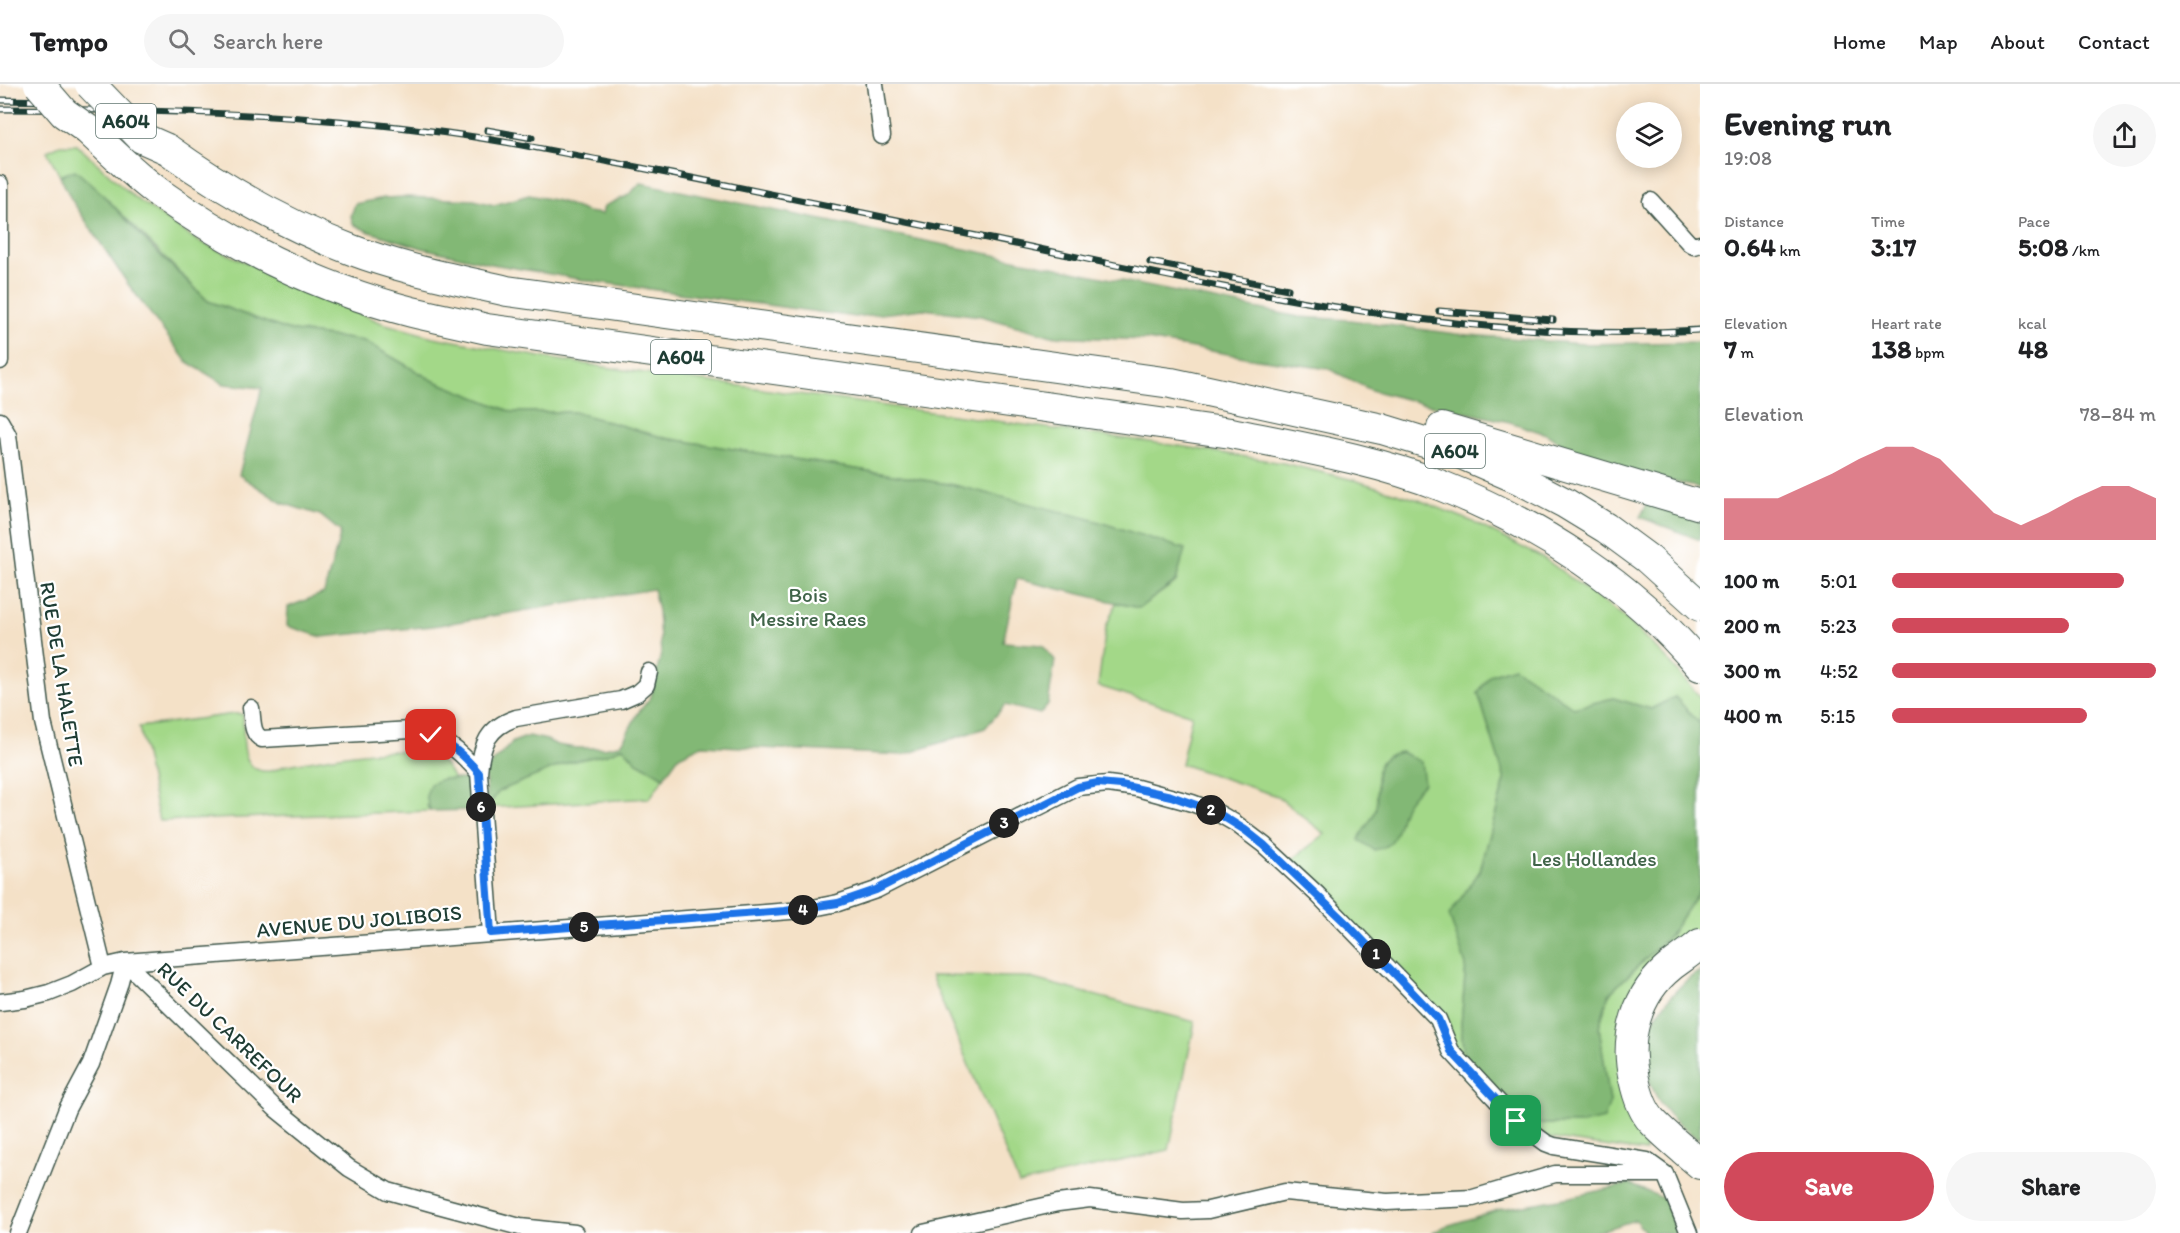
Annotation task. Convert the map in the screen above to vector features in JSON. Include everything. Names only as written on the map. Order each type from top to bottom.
[{"type":"highway","points":[[39,84],[64,113],[96,138]]},
{"type":"highway","name":"A604","points":[[55,84],[96,138],[160,194],[216,231],[282,266],[343,289],[410,311],[487,329],[1231,433],[1377,466],[1441,485],[1503,513],[1547,537],[1624,592],[1681,644],[1700,666]]},
{"type":"highway","name":"A604","points":[[90,84],[142,138],[167,149],[211,180],[297,227],[353,250],[423,272],[507,291],[1171,383],[1382,429],[1457,452],[1519,479],[1606,528],[1648,559],[1700,606]]},
{"type":"highway","points":[[106,84],[150,127],[167,149]]},
{"type":"highway","points":[[1171,383],[1212,380],[1394,415],[1700,505]]},
{"type":"highway","points":[[1700,944],[1656,980],[1646,995],[1632,1027],[1629,1045],[1630,1063],[1637,1093],[1650,1120],[1700,1164]]},
{"type":"highway","points":[[1700,959],[1666,983],[1654,998],[1644,1021],[1639,1045],[1639,1061],[1645,1090],[1659,1113],[1681,1134],[1700,1146]]},
{"type":"street","points":[[875,84],[882,136]]},
{"type":"street","points":[[0,184],[0,361]]},
{"type":"street","points":[[1651,201],[1689,243],[1694,246],[1700,244]]},
{"type":"street","name":"RUE DE LA HALETTE","points":[[0,421],[8,435],[43,722],[103,967]]},
{"type":"street","points":[[491,933],[479,773],[481,754],[488,737],[499,725],[516,718],[627,698],[646,686],[649,672]]},
{"type":"street","points":[[251,708],[254,732],[262,739],[398,730],[420,731],[454,747],[479,773]]},
{"type":"street","name":"AVENUE DU JOLIBOIS","points":[[0,1002],[25,999],[60,989],[103,967],[125,962],[785,911],[830,905],[876,890],[1078,787],[1108,784],[1137,788],[1216,812],[1264,845],[1349,926],[1438,1019],[1451,1051],[1509,1115],[1538,1137],[1554,1146],[1647,1161],[1665,1174]]},
{"type":"street","name":"RUE DU CARREFOUR","points":[[18,1233],[67,1109],[92,1064],[125,962],[276,1109],[348,1168],[388,1191],[520,1227],[574,1233]]},
{"type":"street","points":[[923,1233],[1058,1203],[1090,1199],[1184,1211],[1208,1210],[1285,1192],[1387,1202],[1473,1198],[1555,1174],[1665,1174],[1689,1233]]},
{"type":"green space","points":[[60,145],[77,145],[134,197],[198,241],[382,323],[433,337],[638,372],[1186,447],[1283,463],[1354,480],[1419,500],[1471,521],[1545,559],[1627,620],[1666,658],[1700,697],[1700,724],[1675,697],[1651,709],[1613,698],[1574,708],[1514,667],[1490,675],[1478,693],[1505,780],[1480,871],[1450,915],[1466,965],[1461,1025],[1464,1060],[1289,862],[1325,834],[1277,796],[1181,764],[1192,715],[1098,686],[1106,627],[1116,603],[1139,608],[1176,582],[1184,549],[954,485],[665,438],[574,412],[512,412],[432,380],[364,341],[287,330],[208,301],[98,190],[75,170],[60,176],[47,151]]},
{"type":"green space","name":"Bois Messire Raes","points":[[75,170],[98,190],[208,301],[287,330],[364,341],[432,380],[512,412],[574,412],[665,438],[954,485],[1090,519],[1185,549],[1176,581],[1139,608],[1017,579],[1003,642],[1042,645],[1055,660],[1048,704],[1040,714],[1005,705],[985,728],[903,755],[702,745],[679,756],[664,777],[637,762],[623,747],[607,754],[569,762],[499,791],[487,808],[485,770],[513,742],[529,736],[557,745],[603,748],[619,745],[623,741],[638,713],[651,697],[661,654],[658,611],[653,589],[433,626],[322,637],[287,626],[288,607],[324,593],[341,532],[320,515],[282,503],[239,475],[262,388],[224,384],[187,362],[128,284],[71,199],[60,176]]},
{"type":"green space","points":[[641,183],[1299,317],[1350,320],[1456,334],[1584,344],[1700,342],[1700,488],[1618,469],[1579,456],[1546,434],[1510,422],[1371,390],[1329,369],[1147,340],[1052,336],[981,316],[923,309],[855,317],[590,281],[492,264],[422,248],[367,231],[353,224],[351,216],[355,204],[384,198],[474,200],[494,205],[529,195],[559,201],[587,212],[602,214],[604,206],[627,196]]},
{"type":"green space","points":[[1647,504],[1700,521],[1700,540],[1640,517]]},
{"type":"green space","name":"Les Hollandes","points":[[1514,667],[1574,708],[1613,698],[1651,709],[1675,697],[1700,724],[1700,889],[1670,935],[1609,994],[1599,1027],[1610,1102],[1604,1119],[1583,1124],[1527,1124],[1464,1060],[1461,1025],[1466,965],[1449,915],[1480,871],[1505,780],[1478,693],[1490,675]]},
{"type":"green space","points":[[243,714],[245,753],[250,764],[259,770],[272,771],[287,765],[368,752],[413,752],[431,756],[444,764],[454,779],[442,779],[427,806],[430,811],[159,821],[139,727]]},
{"type":"green space","points":[[624,747],[637,762],[664,777],[650,798],[487,808],[499,791],[569,762],[607,754]]},
{"type":"green space","points":[[1401,752],[1421,762],[1424,783],[1405,806],[1393,840],[1382,848],[1374,850],[1359,840],[1375,811],[1379,767],[1390,755]]},
{"type":"green space","points":[[442,779],[474,779],[476,810],[430,811],[426,796],[430,784]]},
{"type":"green space","points":[[1700,889],[1700,933],[1641,989],[1643,1121],[1646,1152],[1548,1138],[1527,1124],[1583,1124],[1610,1102],[1599,1027],[1609,994],[1670,935]]},
{"type":"green space","points":[[1700,971],[1700,1139],[1686,1130],[1663,1107],[1649,1078],[1645,1062],[1645,1046],[1649,1030],[1663,1006],[1679,987]]},
{"type":"green space","points":[[931,976],[1026,977],[1195,1022],[1169,1150],[1019,1184]]},
{"type":"green space","points":[[1629,1184],[1665,1199],[1677,1233],[1646,1233],[1635,1220],[1593,1233],[1433,1233],[1443,1227],[1501,1209]]},
{"type":"railway","points":[[0,100],[57,101]]},
{"type":"railway","points":[[0,109],[159,111],[264,116],[317,119],[446,133],[653,170],[1233,289],[1326,305],[1419,319],[1513,328],[1606,332],[1700,330]]},
{"type":"railway","points":[[487,130],[532,138]]},
{"type":"railway","points":[[1150,262],[1288,289]]},
{"type":"railway","points":[[1439,311],[1553,320]]},
{"type":"route","points":[[431,735],[463,754],[479,773],[491,933],[822,907],[876,890],[1028,811],[1088,784],[1121,785],[1192,803],[1226,817],[1245,830],[1274,854],[1349,926],[1438,1019],[1451,1051],[1516,1121]]}]
